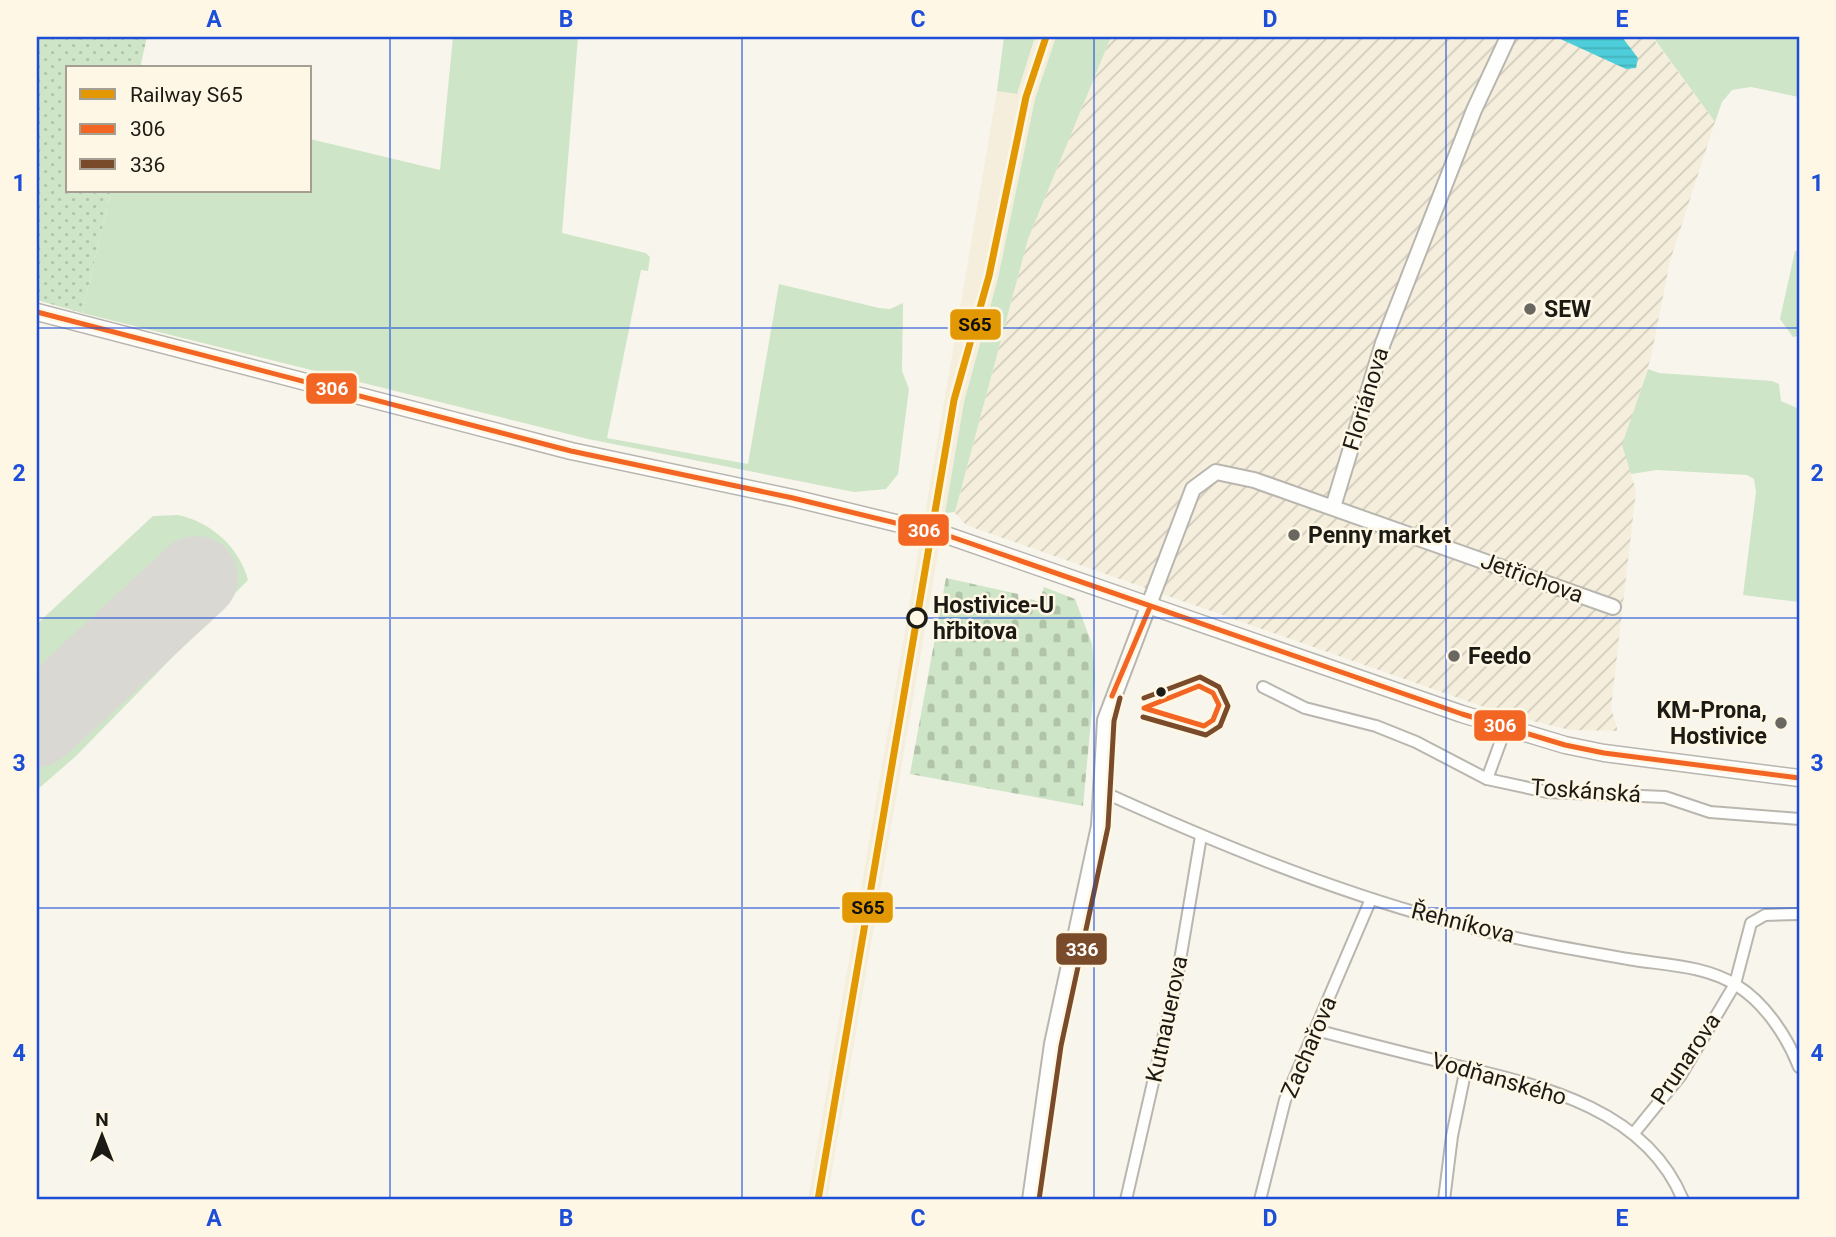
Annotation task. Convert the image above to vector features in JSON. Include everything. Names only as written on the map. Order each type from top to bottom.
[{"type":"main road","points":[[37,312],[350,396],[613,461],[805,501],[950,536],[1150,607],[1506,727],[1604,753],[1799,778]]},
{"type":"street","name":"Floriánova","points":[[1334,507],[1383,343],[1474,110],[1508,37]]},
{"type":"street","points":[[1030,1200],[1052,1044],[1099,826],[1105,720],[1124,664],[1150,607],[1193,489],[1216,472],[1254,480],[1334,507]]},
{"type":"street","name":"Jetřichova","points":[[1334,507],[1612,607]]},
{"type":"street","name":"Toskánská","points":[[1263,687],[1305,708],[1376,726],[1416,742],[1487,779],[1547,792],[1665,797],[1710,811],[1799,819]]},
{"type":"street","points":[[1487,779],[1506,727]]},
{"type":"street","name":"Řehníkova","points":[[1101,791],[1201,836],[1371,899],[1444,921],[1630,959],[1690,968],[1735,984],[1758,1003],[1786,1040],[1799,1067]]},
{"type":"street","name":"Kutnauerova","points":[[1126,1200],[1177,978],[1201,836]]},
{"type":"street","name":"Zachařova","points":[[1260,1200],[1285,1100],[1371,899]]},
{"type":"street","points":[[1735,984],[1751,923],[1765,915],[1796,914]]},
{"type":"street","name":"Prunarova","points":[[1634,1133],[1681,1074],[1735,984]]},
{"type":"street","name":"Vodňanského","points":[[1316,1030],[1524,1081],[1581,1102],[1634,1133],[1661,1158],[1683,1200]]},
{"type":"street","points":[[1444,1200],[1452,1136],[1466,1068]]},
{"type":"shaded area","points":[[1035,37],[1056,37],[1035,99],[998,278],[964,402],[827,1200],[808,1200],[997,91],[1017,94]]},
{"type":"shaded area","points":[[1111,37],[1652,37],[1715,122],[1670,261],[1651,357],[1623,445],[1636,491],[1611,708],[1618,731],[1570,730],[1504,714],[966,525],[955,513],[1028,239]]},
{"type":"green space","points":[[37,37],[147,37],[140,66],[66,66],[66,192],[111,192],[82,313],[37,300]]},
{"type":"green space","points":[[453,37],[578,37],[562,233],[646,253],[650,257],[648,271],[641,270],[607,438],[748,464],[779,284],[879,308],[890,309],[903,303],[902,371],[909,389],[898,474],[886,489],[854,492],[588,439],[82,313],[111,192],[312,192],[312,139],[440,170]]},
{"type":"green space","points":[[1004,37],[1035,37],[1017,94],[997,91]]},
{"type":"green space","points":[[1056,37],[1111,37],[1028,239],[955,512],[945,513],[964,402],[998,278],[1035,99]]},
{"type":"green space","points":[[1653,37],[1799,37],[1799,97],[1751,87],[1732,90],[1722,102],[1715,122]]},
{"type":"green space","points":[[1795,251],[1799,251],[1799,336],[1793,337],[1780,319]]},
{"type":"green space","points":[[1648,369],[1659,373],[1772,381],[1779,384],[1781,401],[1799,409],[1799,602],[1743,595],[1756,492],[1754,479],[1747,475],[1657,470],[1631,474],[1622,445]]},
{"type":"green space","points":[[178,515],[202,523],[222,538],[238,557],[248,580],[76,756],[37,790],[37,624],[153,516]]},
{"type":"green space","points":[[946,578],[1018,594],[1019,603],[1025,605],[1031,599],[1039,602],[1044,587],[1075,599],[1092,644],[1095,678],[1083,806],[910,774]]},
{"type":"water","points":[[1556,37],[1622,37],[1638,58],[1636,68],[1626,69]]},
{"type":"runway","points":[[37,725],[196,578]]},
{"type":"rail line","name":"S65","points":[[818,1200],[954,400],[989,276],[1026,97],[1046,37]]},
{"type":"transit line","name":"306","points":[[37,312],[571,451],[793,498],[949,536],[1462,714],[1565,745],[1604,753],[1799,778]]},
{"type":"transit line","name":"306","points":[[1112,696],[1150,607]]},
{"type":"transit line","name":"336","points":[[1143,717],[1206,735],[1220,726],[1228,706],[1219,687],[1200,677],[1144,698]]},
{"type":"transit line","name":"306","points":[[1199,686],[1213,693],[1219,705],[1213,720],[1204,726],[1144,708],[1199,686]]},
{"type":"transit line","name":"336","points":[[1039,1200],[1061,1046],[1108,827],[1114,721],[1120,698]]},
{"type":"place","name":"SEW","points":[[1530,309]]},
{"type":"place","name":"Penny market","points":[[1294,535]]},
{"type":"place","name":"Hostivice-U hřbitova","points":[[917,618]]},
{"type":"place","name":"Feedo","points":[[1454,656]]},
{"type":"place","name":"KM-Prona, Hostivice","points":[[1781,723]]}]
